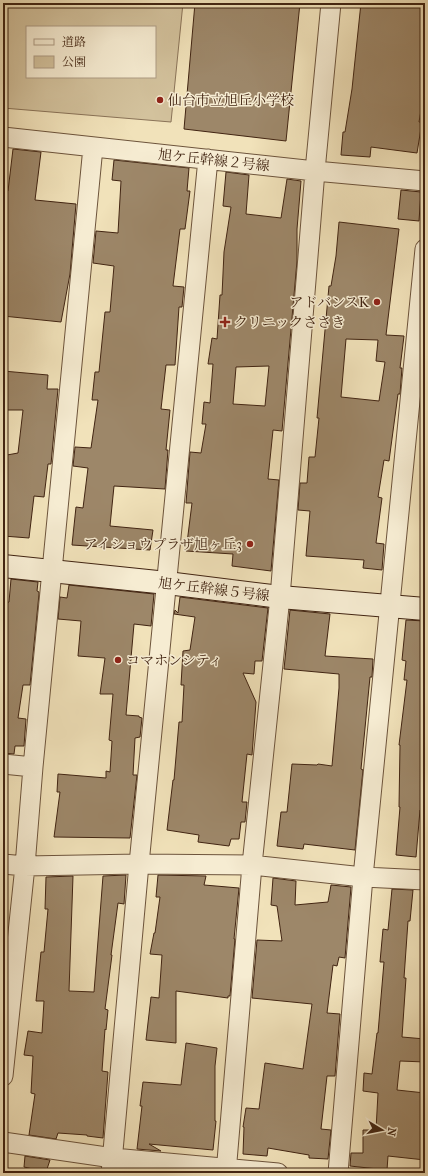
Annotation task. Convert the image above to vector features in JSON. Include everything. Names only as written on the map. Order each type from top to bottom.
[{"type":"street","points":[[227,1170],[252,865],[280,597],[315,171],[331,3]]},
{"type":"street","name":"旭ケ丘幹線２号線","points":[[3,137],[315,171],[425,181]]},
{"type":"street","points":[[3,1076],[6,1020],[25,866],[33,767],[93,147]]},
{"type":"street","points":[[112,1166],[139,864],[208,159]]},
{"type":"street","points":[[338,1173],[363,877],[425,249]]},
{"type":"street","name":"旭ケ丘幹線５号線","points":[[3,566],[167,583],[280,597],[425,609]]},
{"type":"street","points":[[3,764],[33,767]]},
{"type":"street","points":[[3,864],[25,866],[139,864],[252,865],[363,877],[425,880]]},
{"type":"street","points":[[3,1142],[112,1166],[278,1173]]},
{"type":"green space","points":[[3,3],[183,3],[171,122],[3,108]]},
{"type":"building","points":[[195,3],[300,3],[286,141],[184,129]]},
{"type":"building","points":[[361,3],[425,3],[425,87],[419,122],[422,122],[417,153],[371,147],[370,157],[341,155],[343,132],[345,132],[352,89]]},
{"type":"building","points":[[13,149],[41,152],[35,200],[76,204],[70,274],[61,322],[3,316],[3,191],[8,191]]},
{"type":"building","points":[[114,160],[189,168],[187,191],[190,191],[185,229],[180,229],[173,286],[184,287],[182,307],[179,307],[175,365],[166,365],[161,409],[170,410],[166,450],[168,450],[165,489],[114,486],[110,526],[153,530],[150,550],[72,545],[76,507],[83,508],[88,468],[73,466],[75,447],[91,448],[98,400],[92,400],[95,372],[99,372],[105,312],[110,312],[114,266],[93,263],[96,231],[118,233],[121,181],[112,180]]},
{"type":"building","points":[[226,172],[249,175],[246,214],[281,218],[287,179],[301,181],[297,229],[297,261],[282,431],[273,430],[268,479],[279,480],[271,571],[232,566],[233,554],[186,551],[192,503],[186,503],[190,452],[201,453],[206,424],[202,424],[204,402],[210,403],[213,364],[208,364],[212,338],[217,339],[220,295],[222,295],[224,252],[231,207],[223,206]],"holes":[[[269,366],[265,406],[233,404],[236,367]]]},
{"type":"building","points":[[401,190],[421,192],[419,221],[398,219]]},
{"type":"building","points":[[339,222],[399,229],[386,335],[404,336],[400,368],[402,368],[400,394],[398,394],[389,461],[384,460],[378,497],[382,498],[376,543],[384,544],[382,570],[363,568],[364,560],[306,556],[310,511],[298,510],[300,483],[307,483],[309,457],[315,457],[329,286],[331,286],[336,256]],"holes":[[[346,339],[378,340],[376,361],[385,362],[379,401],[341,397]]]},
{"type":"building","points":[[3,371],[48,375],[47,389],[58,389],[51,464],[48,464],[44,497],[34,496],[29,538],[3,536],[4,473],[7,455],[18,453],[23,410],[3,410]]},
{"type":"building","points":[[11,579],[38,582],[37,591],[39,592],[30,685],[23,685],[18,718],[26,719],[24,746],[15,746],[14,754],[3,753],[3,687],[7,650],[3,649],[3,604],[9,602]]},
{"type":"building","points":[[69,585],[154,594],[151,626],[134,624],[126,715],[139,716],[142,718],[140,737],[135,738],[133,775],[137,775],[130,838],[54,837],[60,792],[57,792],[58,774],[106,778],[106,771],[110,772],[112,741],[109,740],[113,694],[100,694],[105,658],[78,656],[81,621],[58,619],[60,597],[67,598]]},
{"type":"building","points":[[180,597],[268,608],[262,661],[255,661],[254,674],[243,673],[256,702],[252,755],[247,754],[242,802],[247,802],[245,822],[241,822],[239,839],[231,839],[229,846],[198,842],[199,835],[167,830],[174,780],[179,722],[182,722],[184,685],[181,685],[183,651],[190,650],[195,617],[174,614],[175,610],[178,613]]},
{"type":"building","points":[[290,610],[330,614],[325,656],[373,659],[361,769],[363,770],[355,850],[304,844],[303,849],[277,846],[281,812],[287,812],[292,764],[318,764],[332,766],[339,688],[339,674],[284,669]]},
{"type":"building","points":[[406,620],[425,621],[425,797],[423,810],[420,810],[416,857],[396,855],[400,807],[399,745],[407,680],[404,680],[406,661],[402,660]]},
{"type":"building","points":[[126,875],[124,904],[118,903],[105,1009],[108,1010],[102,1071],[108,1072],[103,1138],[87,1135],[58,1133],[56,1139],[29,1135],[35,1094],[31,1093],[33,1056],[24,1055],[28,1031],[42,1033],[44,1001],[36,1001],[41,952],[44,952],[48,909],[45,909],[46,877],[73,876],[69,991],[94,992],[103,876]]},
{"type":"building","points":[[158,875],[206,876],[204,885],[239,888],[230,996],[228,996],[228,998],[176,991],[176,1043],[146,1040],[151,997],[159,998],[162,955],[150,954],[155,933],[160,897],[156,897]]},
{"type":"building","points":[[273,878],[296,881],[295,905],[328,902],[331,885],[351,887],[345,958],[339,957],[337,966],[333,965],[327,1013],[340,1014],[335,1076],[327,1076],[321,1129],[331,1130],[328,1159],[309,1158],[309,1155],[268,1148],[267,1156],[243,1154],[243,1127],[246,1108],[259,1109],[265,1063],[303,1069],[312,1004],[252,998],[257,940],[282,941],[277,906],[271,905]]},
{"type":"building","points":[[392,889],[413,890],[410,921],[408,921],[402,1037],[425,1039],[425,1062],[400,1061],[397,1090],[425,1093],[425,1160],[388,1156],[387,1170],[350,1166],[351,1153],[363,1153],[363,1130],[376,1130],[378,1093],[363,1091],[364,1073],[372,1074],[378,1033],[384,962],[380,962],[383,929],[388,930]]},
{"type":"building","points":[[186,1043],[217,1048],[215,1066],[216,1121],[213,1150],[149,1144],[161,1151],[137,1149],[143,1082],[181,1085]]},
{"type":"building","points":[[25,1156],[50,1160],[46,1172],[24,1167]]},
{"type":"place","name":"仙台市立旭丘小学校","points":[[160,100]]},
{"type":"place","name":"アドバンスK","points":[[377,302]]},
{"type":"place","name":"クリニックささき","points":[[225,322]]},
{"type":"place","name":"アイショウプラザ旭ヶ丘3","points":[[250,544]]},
{"type":"place","name":"コマホンシティ","points":[[118,660]]}]
